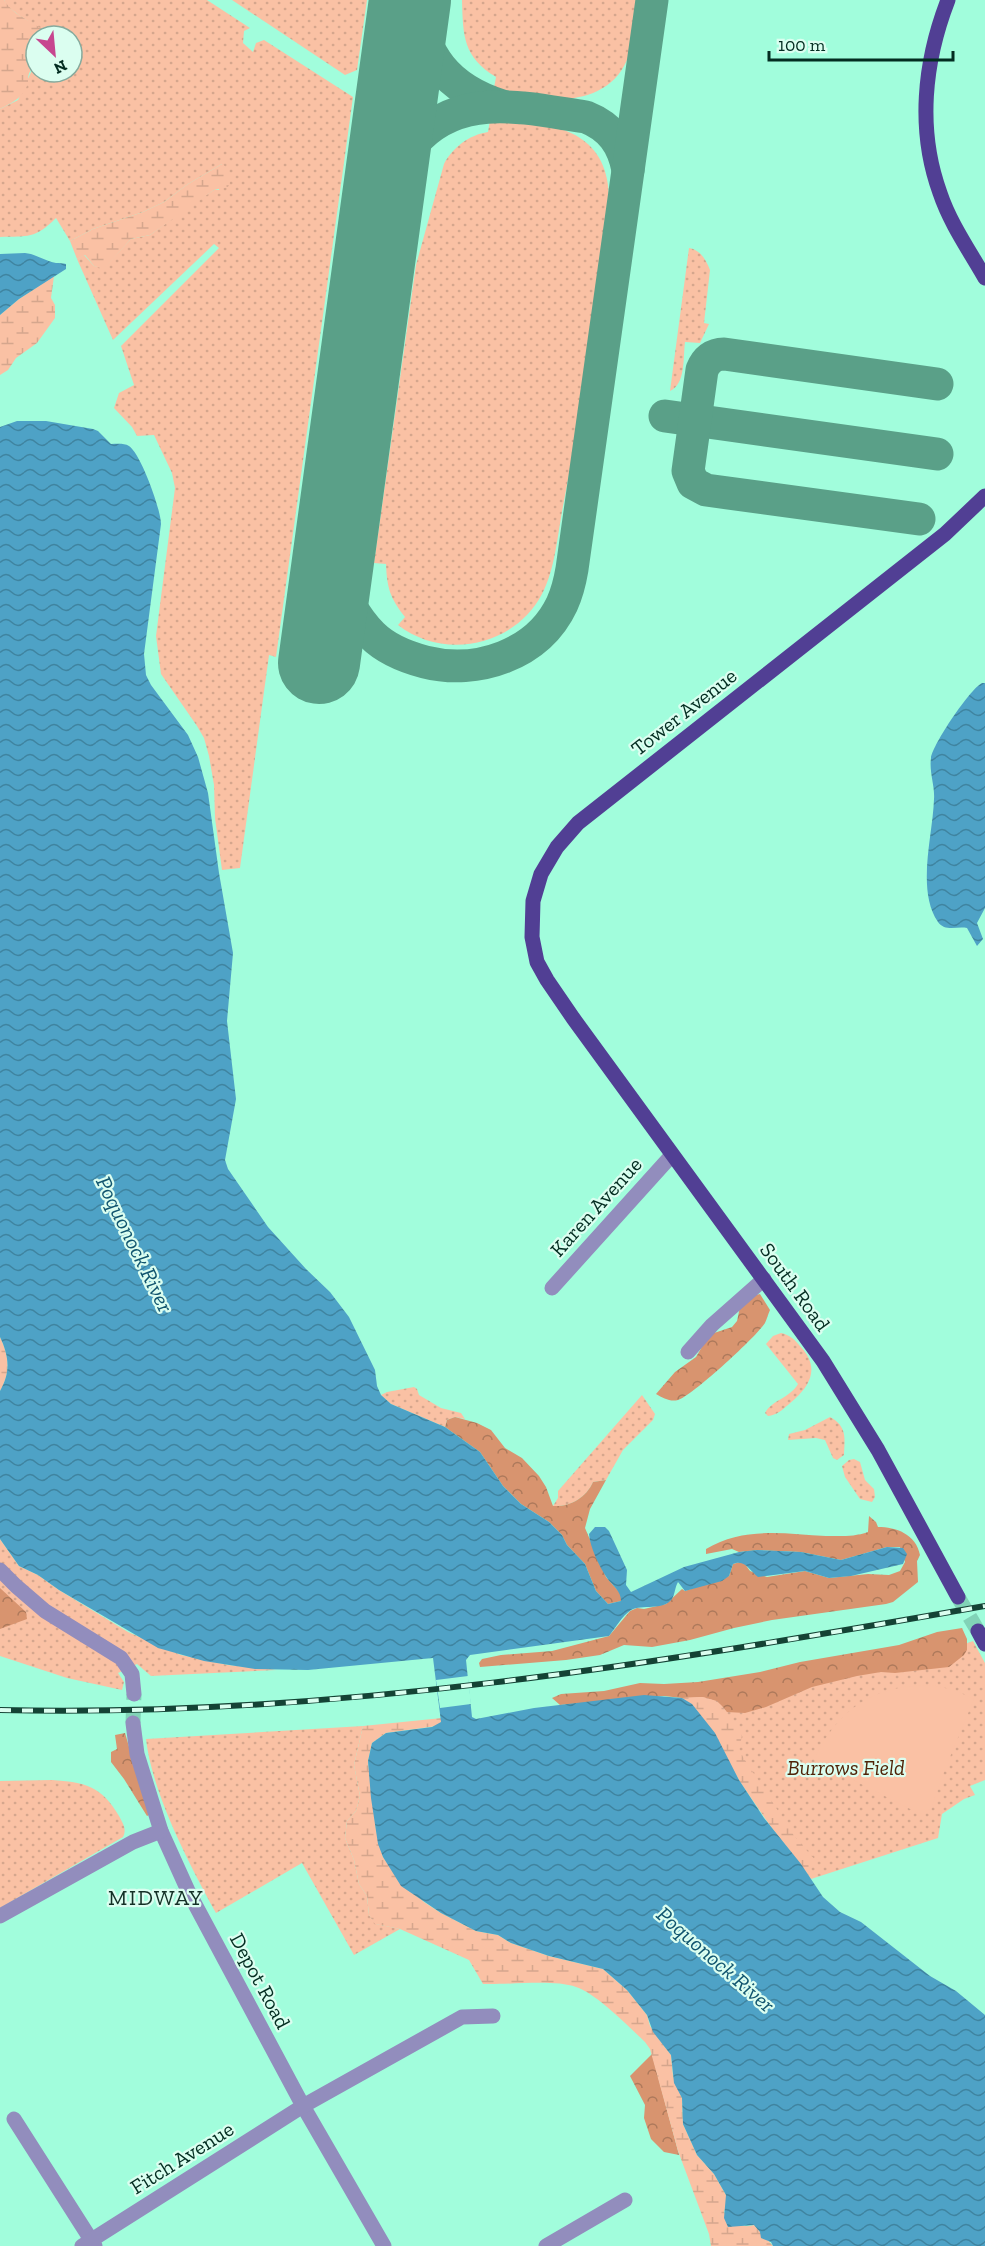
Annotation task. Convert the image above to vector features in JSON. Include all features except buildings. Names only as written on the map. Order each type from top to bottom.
[{"type":"main road","points":[[948,0],[936,31],[926,98],[931,163],[952,221],[985,278]]},
{"type":"main road","name":"Tower Avenue","points":[[573,1018],[537,962],[532,937],[533,901],[542,874],[556,847],[578,823],[945,534],[985,496]]},
{"type":"main road","name":"South Road","points":[[573,1018],[823,1361],[858,1415],[958,1597]]},
{"type":"street","name":"Karen Avenue","points":[[552,1288],[672,1155]]},
{"type":"street","points":[[688,1352],[712,1325],[764,1279]]},
{"type":"street","points":[[0,1570],[45,1611],[121,1658],[132,1674],[134,1694]]},
{"type":"street","name":"Depot Road","points":[[133,1723],[137,1754],[161,1831],[200,1916],[303,2106],[384,2246]]},
{"type":"street","points":[[0,1916],[133,1842],[161,1831]]},
{"type":"street","name":"Fitch Avenue","points":[[90,2244],[303,2106],[462,2017],[493,2016]]},
{"type":"street","points":[[14,2119],[90,2244]]},
{"type":"street","points":[[546,2246],[625,2200]]},
{"type":"green space","points":[[0,0],[4,0],[20,16],[34,24],[24,24],[24,84],[27,84],[24,92],[17,99],[0,109]]},
{"type":"green space","points":[[4,0],[207,0],[250,28],[244,31],[243,43],[253,52],[256,43],[264,40],[353,97],[276,657],[269,655],[240,868],[222,870],[215,818],[214,785],[204,738],[161,674],[156,636],[175,488],[172,473],[154,435],[137,436],[132,427],[114,408],[119,393],[134,385],[121,346],[219,248],[214,244],[113,340],[77,259],[84,255],[94,266],[104,268],[131,239],[150,235],[192,204],[214,190],[219,190],[222,164],[188,184],[164,202],[143,212],[93,229],[70,241],[56,218],[42,230],[31,235],[0,237],[0,109],[18,100],[26,84],[84,84],[84,24],[32,24],[7,6]]},
{"type":"green space","points":[[232,0],[367,0],[357,70],[345,75]]},
{"type":"green space","points":[[462,0],[638,0],[632,45],[627,60],[617,76],[603,88],[587,95],[568,99],[549,99],[494,88],[496,77],[477,62],[467,44],[464,35]]},
{"type":"green space","points":[[490,120],[537,123],[557,128],[575,135],[590,146],[601,161],[608,182],[609,208],[577,428],[556,548],[547,584],[530,612],[515,626],[497,636],[457,645],[436,643],[416,636],[398,625],[405,617],[390,592],[386,564],[374,563],[416,265],[444,164],[462,143],[488,132]]},
{"type":"green space","points":[[222,164],[230,174],[228,187],[214,190],[150,235],[131,239],[104,269],[94,266],[85,255],[77,259],[70,241],[93,229],[143,212],[164,202],[188,184]]},
{"type":"green space","points":[[689,248],[700,253],[710,270],[704,323],[709,324],[700,343],[685,342],[681,376],[675,388],[670,391]]},
{"type":"green space","points":[[54,276],[51,298],[55,305],[55,318],[37,343],[16,358],[8,370],[0,375],[0,315],[19,299]]},
{"type":"green space","points":[[760,1294],[770,1310],[760,1330],[738,1352],[710,1377],[678,1400],[669,1400],[656,1394],[675,1372],[696,1357],[706,1340],[714,1333],[732,1327],[737,1321],[740,1307]]},
{"type":"green space","points":[[781,1333],[792,1338],[807,1354],[811,1370],[810,1378],[795,1399],[774,1415],[768,1416],[765,1413],[768,1409],[795,1389],[798,1384],[766,1344],[773,1336]]},
{"type":"green space","points":[[0,1337],[8,1364],[4,1384],[0,1391]]},
{"type":"green space","points":[[414,1387],[419,1395],[441,1408],[461,1413],[465,1419],[455,1417],[447,1420],[445,1427],[391,1404],[381,1395]]},
{"type":"green space","points":[[642,1395],[655,1414],[653,1420],[623,1450],[606,1480],[593,1482],[582,1497],[571,1503],[553,1506],[558,1498],[558,1491]]},
{"type":"green space","points":[[455,1417],[477,1423],[491,1430],[505,1448],[522,1458],[539,1476],[553,1506],[571,1503],[582,1497],[593,1482],[606,1480],[590,1509],[585,1528],[606,1577],[621,1594],[621,1601],[608,1604],[596,1591],[585,1564],[567,1545],[562,1535],[549,1522],[521,1504],[503,1486],[480,1452],[445,1427],[447,1420]]},
{"type":"green space","points":[[830,1417],[840,1424],[844,1433],[844,1455],[837,1460],[833,1458],[825,1440],[816,1438],[788,1440],[789,1434],[805,1430]]},
{"type":"green space","points":[[854,1459],[860,1462],[865,1480],[874,1489],[875,1497],[872,1502],[860,1499],[845,1477],[842,1466]]},
{"type":"green space","points":[[869,1516],[878,1527],[892,1528],[910,1537],[920,1555],[917,1561],[918,1582],[893,1602],[772,1620],[652,1647],[624,1645],[600,1655],[480,1667],[479,1663],[482,1659],[501,1655],[552,1651],[609,1636],[630,1611],[666,1604],[682,1589],[685,1591],[729,1576],[733,1564],[740,1562],[745,1564],[750,1571],[767,1577],[805,1571],[829,1578],[868,1574],[889,1575],[900,1571],[905,1562],[900,1547],[887,1547],[841,1560],[801,1552],[757,1550],[739,1552],[732,1549],[706,1554],[706,1549],[720,1542],[750,1534],[842,1536],[863,1534],[868,1532]]},
{"type":"green space","points":[[0,1539],[19,1566],[38,1575],[128,1632],[181,1655],[228,1665],[277,1670],[151,1676],[137,1664],[118,1673],[124,1682],[122,1690],[67,1678],[0,1656]]},
{"type":"green space","points":[[0,1588],[26,1612],[27,1619],[0,1629]]},
{"type":"green space","points":[[962,1628],[967,1639],[967,1650],[949,1667],[857,1676],[812,1687],[766,1707],[745,1713],[727,1712],[717,1701],[702,1697],[664,1696],[560,1705],[552,1698],[561,1694],[604,1691],[640,1683],[698,1682],[760,1672],[800,1662],[899,1645],[937,1632]]},
{"type":"green space","name":"Burrows Field","points":[[973,1641],[985,1663],[985,1780],[970,1786],[975,1795],[964,1799],[942,1814],[938,1838],[811,1879],[682,1698],[954,1648]]},
{"type":"green space","points":[[931,1685],[954,1690],[974,1699],[931,1809],[920,1814],[814,1760],[834,1727],[860,1703],[892,1690]]},
{"type":"green space","points":[[702,1697],[720,1704],[728,1720],[737,1726],[742,1736],[739,1749],[743,1757],[795,1837],[816,1861],[806,1871],[771,1827],[740,1782],[710,1726],[697,1709],[682,1698]]},
{"type":"green space","points":[[442,1718],[437,1726],[386,1733],[372,1743],[368,1761],[376,1830],[383,1857],[424,1902],[441,1913],[476,1931],[498,1935],[511,1943],[549,1956],[603,1969],[627,1990],[647,2015],[650,2026],[671,2055],[673,2076],[682,2098],[683,2124],[697,2155],[714,2174],[726,2195],[724,2212],[734,2222],[741,2225],[754,2225],[773,2246],[711,2246],[709,2234],[678,2151],[650,2049],[603,2004],[576,1987],[556,1983],[483,1984],[469,1960],[400,1929],[375,1924],[369,1915],[367,1896],[359,1884],[354,1860],[345,1838],[347,1821],[356,1811],[360,1796],[354,1765],[363,1726]]},
{"type":"green space","points":[[363,1726],[354,1765],[360,1796],[356,1811],[347,1821],[345,1838],[354,1860],[359,1884],[367,1896],[369,1915],[376,1924],[400,1929],[354,1955],[302,1863],[216,1913],[184,1852],[164,1805],[146,1739]]},
{"type":"green space","points":[[125,1733],[149,1815],[147,1816],[111,1762],[111,1752],[117,1749],[115,1735]]},
{"type":"green space","points":[[52,1780],[83,1784],[99,1792],[119,1816],[125,1829],[123,1837],[0,1908],[0,1781]]},
{"type":"green space","points":[[652,2054],[679,2155],[664,2152],[651,2139],[644,2118],[645,2105],[630,2076]]},
{"type":"water","points":[[25,253],[66,264],[66,269],[19,299],[0,315],[0,254]]},
{"type":"water","name":"Poquonock River","points":[[17,421],[46,421],[98,431],[111,444],[123,444],[134,451],[150,483],[161,524],[144,654],[146,675],[188,735],[198,757],[208,793],[233,953],[227,1021],[236,1099],[225,1160],[228,1169],[268,1227],[330,1292],[349,1317],[375,1370],[381,1395],[391,1404],[445,1427],[480,1452],[503,1486],[521,1504],[549,1522],[562,1535],[567,1545],[585,1564],[596,1591],[608,1604],[621,1601],[621,1597],[604,1573],[593,1550],[589,1534],[595,1527],[605,1527],[609,1531],[627,1570],[626,1585],[631,1592],[684,1567],[739,1552],[757,1550],[801,1552],[841,1560],[887,1547],[903,1548],[907,1554],[903,1564],[851,1576],[829,1578],[805,1571],[758,1577],[744,1564],[737,1563],[733,1564],[729,1576],[722,1581],[685,1591],[678,1582],[673,1597],[668,1603],[631,1610],[609,1636],[470,1655],[466,1660],[472,1717],[476,1719],[534,1708],[644,1695],[682,1698],[692,1704],[715,1733],[739,1780],[764,1818],[801,1864],[823,1897],[840,1912],[861,1922],[930,1976],[956,1991],[985,2015],[985,2246],[773,2246],[771,2242],[761,2238],[760,2232],[754,2225],[728,2227],[724,2218],[726,2195],[714,2174],[697,2155],[683,2124],[682,2098],[674,2083],[671,2055],[653,2032],[647,2015],[627,1990],[603,1969],[549,1956],[511,1943],[498,1935],[476,1931],[441,1913],[401,1886],[383,1857],[378,1844],[368,1761],[372,1743],[386,1733],[432,1727],[441,1722],[433,1658],[308,1670],[255,1669],[204,1661],[158,1648],[59,1590],[38,1575],[19,1566],[0,1539],[0,1391],[4,1384],[8,1364],[0,1337],[0,427]]},
{"type":"water","points":[[985,683],[985,908],[977,923],[983,939],[977,946],[967,928],[948,928],[938,922],[931,909],[928,894],[927,862],[934,799],[931,768],[933,751],[969,695]]},
{"type":"pier","points":[[468,1676],[471,1704],[440,1708],[436,1680]]},
{"type":"taxiway","points":[[412,0],[424,38],[440,67],[466,90],[502,106]]},
{"type":"taxiway","points":[[331,568],[344,595],[366,628],[390,648],[425,662],[465,666],[504,657],[522,648],[538,636],[551,622],[562,604],[572,569],[652,0]]},
{"type":"taxiway","points":[[385,181],[414,142],[437,123],[456,113],[477,108],[498,107],[542,110],[586,117],[595,121],[609,131],[619,144],[628,170]]},
{"type":"taxiway","points":[[919,519],[706,490],[693,483],[688,471],[702,370],[713,356],[724,354],[937,384]]},
{"type":"taxiway","points":[[665,416],[937,454]]},
{"type":"runway","points":[[319,663],[410,0]]},
{"type":"tunnel","points":[[958,1597],[978,1631]]},
{"type":"tunnel","points":[[133,1723],[134,1694]]},
{"type":"railway","points":[[0,1710],[124,1710],[248,1705],[372,1696],[618,1666],[985,1606]]},
{"type":"district","name":"MIDWAY","points":[[156,1897]]}]
